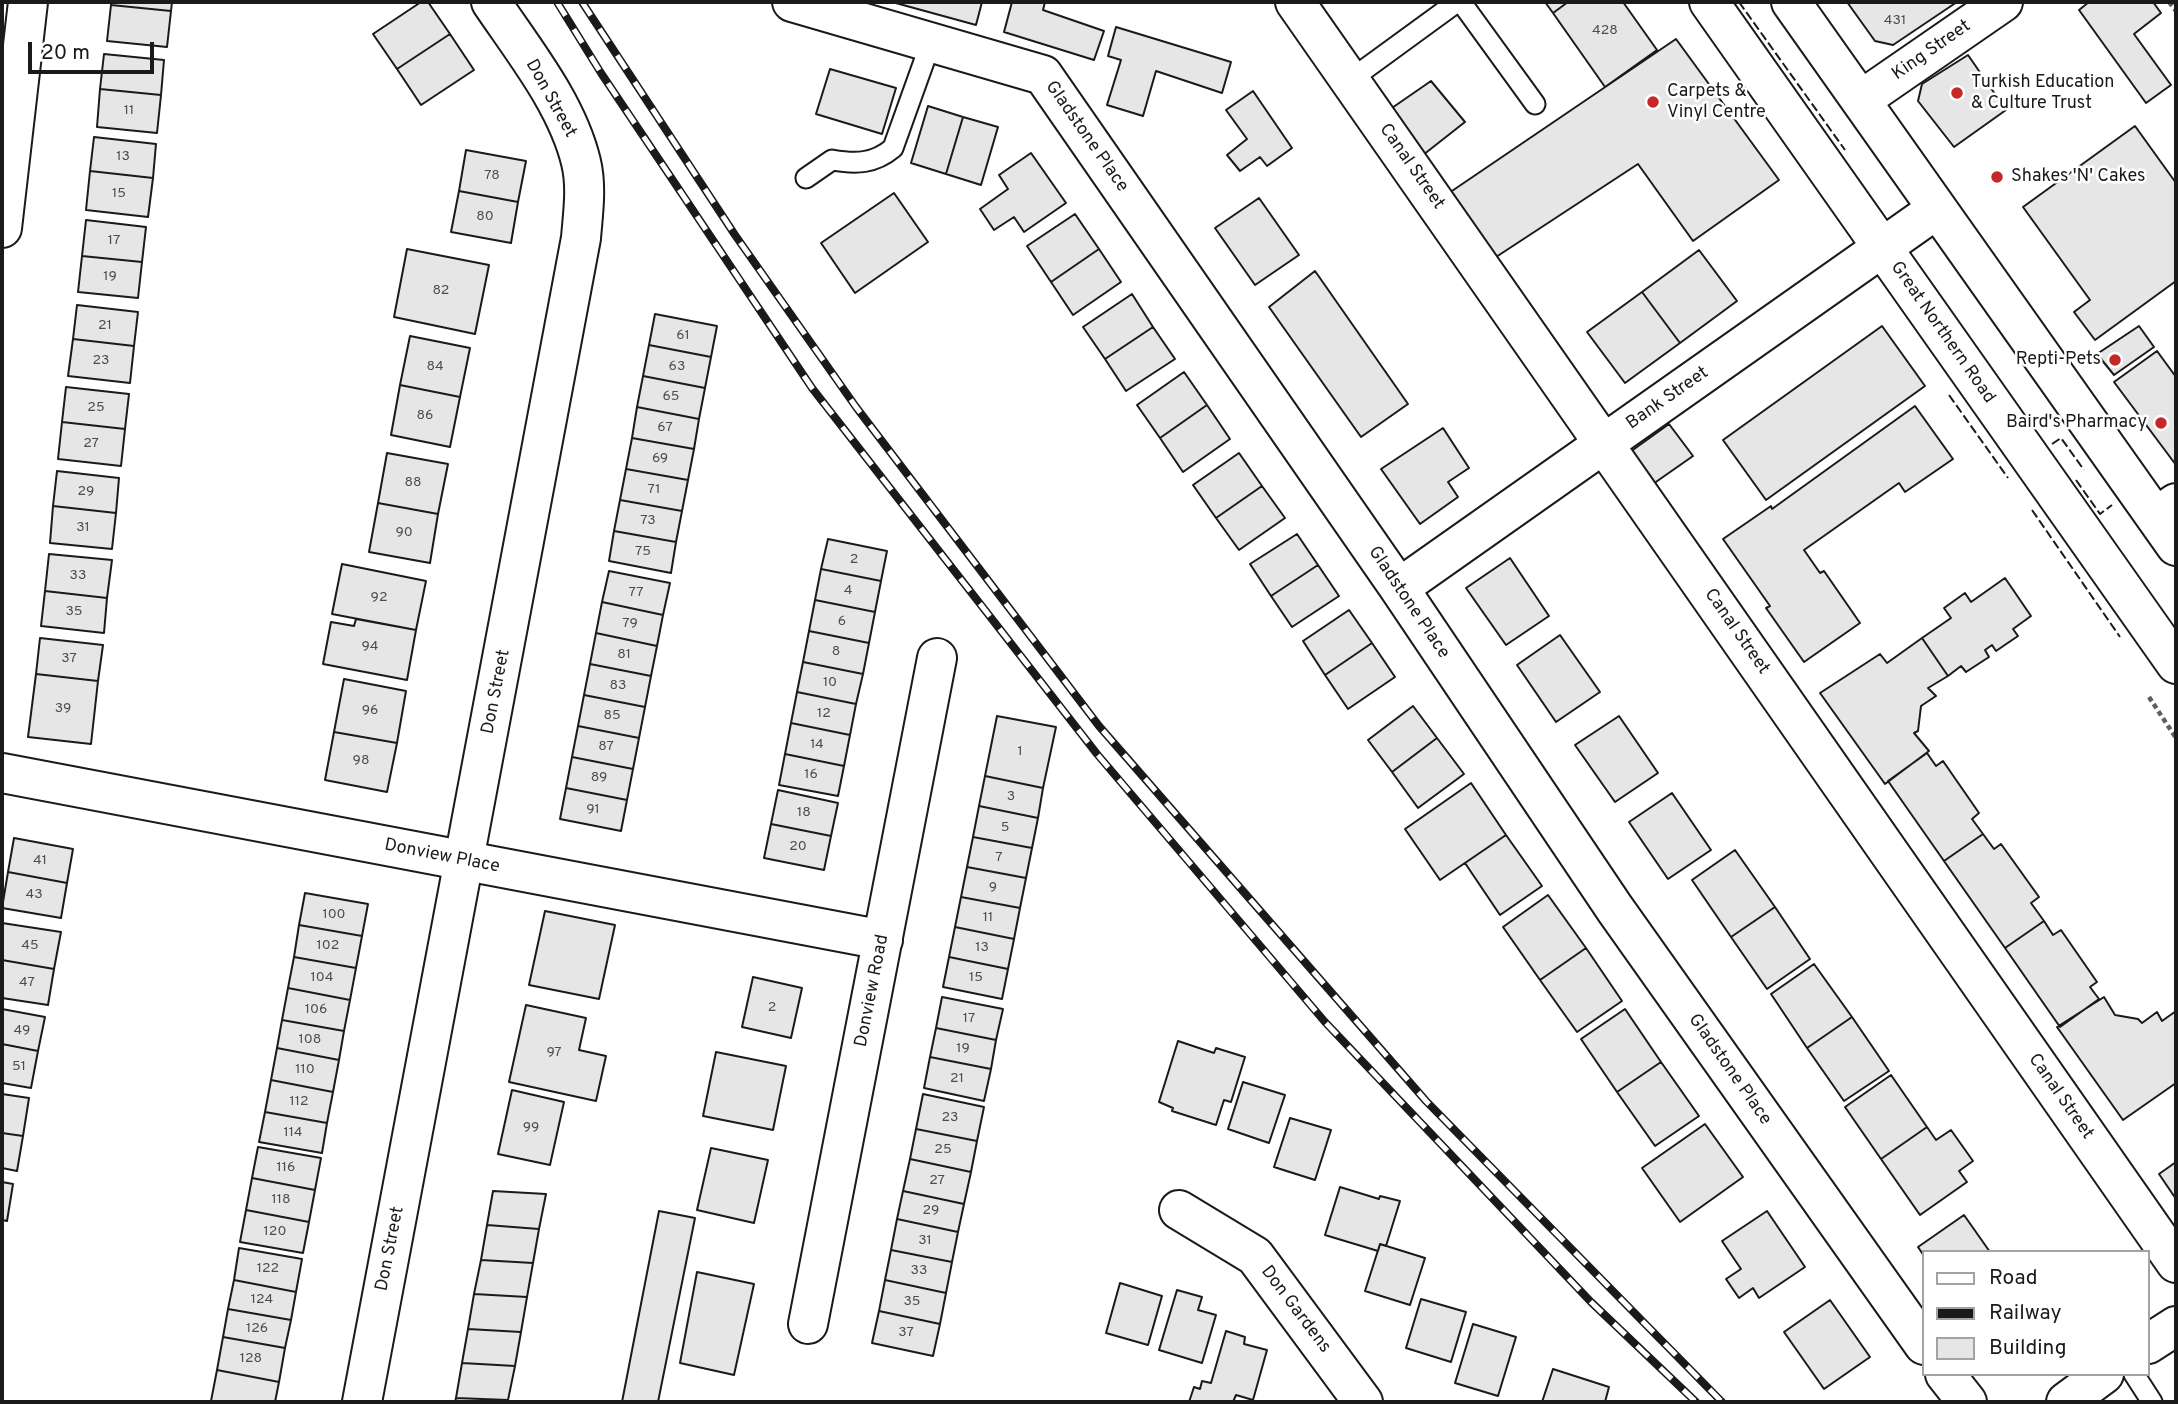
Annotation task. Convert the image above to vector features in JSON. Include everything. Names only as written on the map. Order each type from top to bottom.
[{"type":"street","points":[[2,228],[27,2]]},
{"type":"street","name":"Don Street","points":[[362,1402],[575,278],[585,196],[582,164],[570,129],[491,2]]},
{"type":"street","name":"Gladstone Place","points":[[792,2],[1043,75],[1399,588],[1615,909],[1923,1344]]},
{"type":"street","name":"Canal Street","points":[[1295,2],[2176,1263]]},
{"type":"street","name":"Great Northern Road","points":[[1709,2],[2176,664]]},
{"type":"street","points":[[1791,2],[1937,209],[2169,522]]},
{"type":"street","name":"King Street","points":[[1861,100],[2003,2]]},
{"type":"street","name":"Bank Street","points":[[1399,588],[1937,209]]},
{"type":"street","name":"Donview Road","points":[[808,1324],[937,659]]},
{"type":"street","name":"Donview Place","points":[[2,773],[883,940]]},
{"type":"street","name":"Don Gardens","points":[[1179,1210],[1255,1256],[1363,1402]]},
{"type":"street","points":[[2150,1343],[2176,1326]]},
{"type":"street","points":[[1947,1376],[1967,1402]]},
{"type":"street","points":[[2066,1402],[2101,1376]]},
{"type":"lane","points":[[1350,80],[1459,2],[1535,104]]},
{"type":"lane","points":[[806,178],[832,160],[854,164],[880,159],[893,148],[931,42]]},
{"type":"lane","points":[[2135,1376],[2152,1402]]},
{"type":"path","points":[[2169,2],[2176,11]]},
{"type":"building","points":[[111,2],[172,2],[171,11],[111,5]]},
{"type":"building","points":[[421,2],[428,2],[450,34],[397,69],[373,34]]},
{"type":"building","points":[[892,2],[982,2],[976,25]]},
{"type":"building","points":[[1012,2],[1045,2],[1043,10],[1104,31],[1094,60],[1004,32]]},
{"type":"building","points":[[1545,2],[1568,2],[1553,13]]},
{"type":"building","points":[[1568,2],[1623,2],[1657,50],[1605,87],[1553,13]]},
{"type":"building","points":[[1847,2],[1957,2],[1893,45],[1875,41]]},
{"type":"building","points":[[2089,2],[2153,2],[2161,13],[2134,34],[2171,85],[2146,103],[2079,10]]},
{"type":"building","points":[[111,5],[171,11],[167,47],[107,41]]},
{"type":"building","points":[[1116,27],[1231,62],[1222,93],[1156,71],[1143,116],[1107,105],[1121,60],[1108,56]]},
{"type":"building","points":[[450,34],[474,70],[421,105],[397,69]]},
{"type":"building","name":"Carpets & Vinyl Centre","points":[[1676,39],[1779,180],[1693,241],[1638,164],[1493,259],[1446,195]]},
{"type":"building","points":[[104,54],[164,60],[161,95],[100,89]]},
{"type":"building","name":"Turkish Education & Culture Trust","points":[[1968,55],[2006,110],[1954,147],[1918,101],[1922,84]]},
{"type":"building","points":[[830,69],[896,88],[882,134],[816,114]]},
{"type":"building","points":[[1431,81],[1465,122],[1423,155],[1389,110]]},
{"type":"building","points":[[100,89],[161,95],[157,133],[97,127]]},
{"type":"building","points":[[1253,91],[1292,148],[1267,166],[1260,157],[1240,171],[1227,155],[1247,139],[1226,110]]},
{"type":"building","points":[[928,106],[963,117],[946,174],[911,163]]},
{"type":"building","points":[[963,117],[998,127],[981,185],[946,174]]},
{"type":"building","points":[[2135,126],[2176,183],[2176,281],[2095,340],[2074,312],[2090,300],[2023,207]]},
{"type":"building","points":[[94,137],[156,144],[153,178],[90,171]]},
{"type":"building","points":[[466,150],[526,161],[518,202],[459,191]]},
{"type":"building","points":[[1031,153],[1066,203],[1024,232],[1014,217],[994,230],[980,209],[1008,189],[999,175]]},
{"type":"building","points":[[90,171],[153,178],[148,217],[86,210]]},
{"type":"building","points":[[459,191],[518,202],[511,243],[451,232]]},
{"type":"building","points":[[894,193],[928,242],[855,293],[821,243]]},
{"type":"building","points":[[1259,198],[1299,255],[1255,285],[1215,228]]},
{"type":"building","points":[[1075,214],[1099,249],[1051,282],[1027,246]]},
{"type":"building","points":[[86,220],[146,227],[142,262],[82,256]]},
{"type":"building","points":[[407,249],[489,265],[475,334],[394,317]]},
{"type":"building","points":[[1099,249],[1121,282],[1073,315],[1051,282]]},
{"type":"building","points":[[1699,250],[1737,301],[1680,343],[1642,292]]},
{"type":"building","points":[[82,256],[142,262],[138,298],[78,292]]},
{"type":"building","points":[[1315,271],[1408,404],[1361,437],[1269,307]]},
{"type":"building","points":[[1642,292],[1680,343],[1625,383],[1587,332]]},
{"type":"building","points":[[1132,294],[1153,327],[1105,359],[1083,327]]},
{"type":"building","points":[[77,305],[138,312],[134,346],[73,339]]},
{"type":"building","points":[[655,314],[717,326],[711,357],[649,345]]},
{"type":"building","points":[[1882,326],[1925,386],[1766,500],[1723,440]]},
{"type":"building","points":[[2139,326],[2154,347],[2114,375],[2097,354]]},
{"type":"building","points":[[1153,327],[1175,359],[1126,391],[1105,359]]},
{"type":"building","points":[[410,336],[470,348],[460,397],[400,385]]},
{"type":"building","points":[[73,339],[134,346],[130,383],[68,376]]},
{"type":"building","points":[[649,345],[711,357],[705,388],[643,376]]},
{"type":"building","name":"Baird's Pharmacy","points":[[2157,351],[2176,377],[2176,465],[2114,382]]},
{"type":"building","points":[[1184,372],[1207,405],[1160,438],[1137,405]]},
{"type":"building","points":[[643,376],[705,388],[699,419],[637,407]]},
{"type":"building","points":[[400,385],[460,397],[450,447],[391,435]]},
{"type":"building","points":[[66,387],[129,394],[125,429],[62,422]]},
{"type":"building","points":[[1207,405],[1230,439],[1183,472],[1160,438]]},
{"type":"building","points":[[1915,406],[1953,459],[1905,492],[1899,483],[1804,550],[1820,573],[1824,571],[1860,623],[1804,662],[1766,608],[1770,606],[1723,539],[1771,506],[1772,509]]},
{"type":"building","points":[[637,407],[699,419],[694,449],[632,438]]},
{"type":"building","points":[[62,422],[125,429],[121,466],[58,459]]},
{"type":"building","points":[[1669,424],[1693,456],[1653,484],[1630,452]]},
{"type":"building","points":[[1443,428],[1469,468],[1448,482],[1458,497],[1420,524],[1381,469]]},
{"type":"building","points":[[632,438],[694,449],[688,480],[626,469]]},
{"type":"building","points":[[387,453],[448,464],[438,514],[378,503]]},
{"type":"building","points":[[1239,453],[1262,486],[1216,518],[1193,485]]},
{"type":"building","points":[[626,469],[688,480],[682,511],[620,500]]},
{"type":"building","points":[[57,471],[119,478],[116,513],[53,506]]},
{"type":"building","points":[[1262,486],[1285,518],[1239,550],[1216,518]]},
{"type":"building","points":[[620,500],[682,511],[676,542],[614,531]]},
{"type":"building","points":[[378,503],[438,514],[430,563],[369,552]]},
{"type":"building","points":[[53,506],[116,513],[112,549],[50,543]]},
{"type":"building","points":[[614,531],[676,542],[671,573],[609,561]]},
{"type":"building","points":[[1297,534],[1318,565],[1271,596],[1250,564]]},
{"type":"building","points":[[828,539],[887,551],[881,581],[821,569]]},
{"type":"building","points":[[49,554],[112,560],[107,598],[45,591]]},
{"type":"building","points":[[1510,558],[1549,616],[1506,645],[1466,588]]},
{"type":"building","points":[[342,564],[426,581],[416,630],[332,614]]},
{"type":"building","points":[[1318,565],[1339,596],[1292,627],[1271,596]]},
{"type":"building","points":[[821,569],[881,581],[875,612],[815,600]]},
{"type":"building","points":[[609,571],[670,583],[663,615],[602,602]]},
{"type":"building","points":[[2005,578],[2031,616],[2013,629],[2018,636],[1996,651],[1992,645],[1985,650],[1989,657],[1966,672],[1961,666],[1948,676],[1922,638],[1951,618],[1944,608],[1965,593],[1971,602]]},
{"type":"building","points":[[45,591],[107,598],[104,633],[41,626]]},
{"type":"building","points":[[815,600],[875,612],[869,643],[809,631]]},
{"type":"building","points":[[602,602],[663,615],[657,646],[596,633]]},
{"type":"building","points":[[1349,610],[1372,643],[1325,675],[1303,641]]},
{"type":"building","points":[[356,619],[416,630],[407,680],[323,664],[331,622],[354,626]]},
{"type":"building","points":[[809,631],[869,643],[863,674],[803,662]]},
{"type":"building","points":[[596,633],[657,646],[651,676],[590,664]]},
{"type":"building","points":[[1560,635],[1600,692],[1556,722],[1517,665]]},
{"type":"building","points":[[40,638],[103,645],[98,681],[36,674]]},
{"type":"building","points":[[1922,638],[1948,676],[1928,688],[1936,696],[1921,706],[1918,731],[1914,733],[1929,751],[1885,784],[1820,693],[1880,654],[1887,663]]},
{"type":"building","points":[[1372,643],[1395,677],[1348,709],[1325,675]]},
{"type":"building","points":[[803,662],[863,674],[856,704],[797,692]]},
{"type":"building","points":[[590,664],[651,676],[645,707],[584,695]]},
{"type":"building","points":[[36,674],[98,681],[91,744],[28,737]]},
{"type":"building","points":[[344,679],[406,691],[397,743],[334,732]]},
{"type":"building","points":[[797,692],[856,704],[850,735],[791,723]]},
{"type":"building","points":[[584,695],[645,707],[639,738],[578,726]]},
{"type":"building","points":[[1413,706],[1437,738],[1392,772],[1368,740]]},
{"type":"building","points":[[997,716],[1056,727],[1043,788],[985,776]]},
{"type":"building","points":[[1619,716],[1658,773],[1615,802],[1575,745]]},
{"type":"building","points":[[791,723],[850,735],[844,766],[785,754]]},
{"type":"building","points":[[578,726],[639,738],[633,769],[572,757]]},
{"type":"building","points":[[334,732],[397,743],[387,792],[325,780]]},
{"type":"building","points":[[1437,738],[1464,774],[1418,808],[1392,772]]},
{"type":"building","points":[[1927,753],[1936,766],[1943,761],[1979,813],[1972,819],[1983,834],[1944,861],[1888,781]]},
{"type":"building","points":[[785,754],[844,766],[838,796],[779,785]]},
{"type":"building","points":[[572,757],[633,769],[627,800],[566,788]]},
{"type":"building","points":[[985,776],[1043,788],[1038,818],[979,806]]},
{"type":"building","points":[[1471,783],[1506,835],[1440,880],[1405,829]]},
{"type":"building","points":[[566,788],[627,800],[621,831],[560,819]]},
{"type":"building","points":[[778,790],[838,803],[831,836],[771,824]]},
{"type":"building","points":[[1672,793],[1711,850],[1668,879],[1629,822]]},
{"type":"building","points":[[979,806],[1038,818],[1032,848],[973,837]]},
{"type":"building","points":[[771,824],[831,836],[824,870],[764,858]]},
{"type":"building","points":[[1983,834],[1994,849],[2001,844],[2039,897],[2031,903],[2044,921],[2005,948],[1944,861]]},
{"type":"building","points":[[1506,835],[1542,886],[1500,915],[1465,863]]},
{"type":"building","points":[[973,837],[1032,848],[1026,878],[967,867]]},
{"type":"building","points":[[14,838],[73,849],[67,883],[8,872]]},
{"type":"building","points":[[1735,850],[1775,907],[1731,937],[1692,880]]},
{"type":"building","points":[[967,867],[1026,878],[1020,908],[961,897]]},
{"type":"building","points":[[8,872],[67,883],[61,918],[2,908]]},
{"type":"building","points":[[305,893],[368,904],[362,936],[299,925]]},
{"type":"building","points":[[1548,895],[1586,948],[1540,980],[1503,927]]},
{"type":"building","points":[[961,897],[1020,908],[1014,939],[955,927]]},
{"type":"building","points":[[1775,907],[1810,959],[1767,989],[1731,937]]},
{"type":"building","points":[[545,911],[615,925],[599,999],[529,985]]},
{"type":"building","points":[[2044,921],[2053,935],[2061,930],[2097,982],[2090,987],[2099,999],[2060,1027],[2005,948]]},
{"type":"building","points":[[2,923],[61,932],[54,969],[2,960]]},
{"type":"building","points":[[299,925],[362,936],[356,968],[294,957]]},
{"type":"building","points":[[955,927],[1014,939],[1008,969],[949,957]]},
{"type":"building","points":[[1586,948],[1622,1001],[1577,1032],[1540,980]]},
{"type":"building","points":[[294,957],[356,968],[350,1000],[288,988]]},
{"type":"building","points":[[949,957],[1008,969],[1002,999],[943,987]]},
{"type":"building","points":[[2,960],[54,969],[48,1005],[2,998]]},
{"type":"building","points":[[1814,964],[1852,1017],[1807,1048],[1771,994]]},
{"type":"building","points":[[753,977],[802,988],[791,1038],[742,1027]]},
{"type":"building","points":[[288,988],[350,1000],[344,1031],[282,1020]]},
{"type":"building","points":[[942,997],[1003,1009],[996,1040],[936,1028]]},
{"type":"building","points":[[2104,997],[2115,1015],[2138,1019],[2142,1023],[2157,1012],[2162,1021],[2176,1011],[2176,1083],[2123,1120],[2057,1027]]},
{"type":"building","points":[[526,1005],[586,1018],[579,1050],[606,1056],[596,1101],[509,1082]]},
{"type":"building","points":[[2,1009],[45,1017],[38,1051],[2,1044]]},
{"type":"building","points":[[1625,1009],[1661,1062],[1617,1092],[1581,1039]]},
{"type":"building","points":[[1852,1017],[1889,1071],[1844,1101],[1807,1048]]},
{"type":"building","points":[[282,1020],[344,1031],[339,1060],[277,1048]]},
{"type":"building","points":[[936,1028],[996,1040],[991,1069],[930,1057]]},
{"type":"building","points":[[1178,1041],[1214,1053],[1216,1048],[1245,1057],[1231,1102],[1224,1100],[1216,1125],[1172,1111],[1173,1108],[1159,1102]]},
{"type":"building","points":[[2,1044],[38,1051],[31,1088],[2,1083]]},
{"type":"building","points":[[277,1048],[339,1060],[333,1092],[271,1080]]},
{"type":"building","points":[[716,1052],[786,1066],[773,1130],[703,1116]]},
{"type":"building","points":[[930,1057],[991,1069],[984,1101],[924,1088]]},
{"type":"building","points":[[1661,1062],[1699,1116],[1655,1146],[1617,1092]]},
{"type":"building","points":[[1891,1075],[1927,1127],[1881,1159],[1845,1107]]},
{"type":"building","points":[[271,1080],[333,1092],[327,1123],[265,1112]]},
{"type":"building","points":[[1243,1082],[1285,1095],[1269,1143],[1228,1129]]},
{"type":"building","points":[[512,1090],[564,1102],[550,1165],[498,1154]]},
{"type":"building","points":[[2,1094],[29,1098],[23,1136],[2,1133]]},
{"type":"building","points":[[923,1094],[984,1107],[977,1141],[916,1129]]},
{"type":"building","points":[[265,1112],[327,1123],[322,1153],[259,1142]]},
{"type":"building","points":[[1290,1118],[1331,1130],[1315,1180],[1274,1167]]},
{"type":"building","points":[[1705,1124],[1743,1177],[1680,1222],[1642,1168]]},
{"type":"building","points":[[1927,1127],[1936,1140],[1951,1130],[1973,1161],[1959,1171],[1967,1182],[1920,1215],[1881,1159]]},
{"type":"building","points":[[916,1129],[977,1141],[971,1172],[910,1159]]},
{"type":"building","points":[[2,1133],[23,1136],[17,1171],[2,1168]]},
{"type":"building","points":[[258,1147],[321,1158],[315,1190],[252,1178]]},
{"type":"building","points":[[711,1148],[768,1160],[754,1223],[697,1210]]},
{"type":"building","points":[[910,1159],[971,1172],[964,1204],[903,1191]]},
{"type":"building","points":[[2176,1162],[2176,1199],[2159,1174]]},
{"type":"building","points":[[252,1178],[315,1190],[309,1222],[246,1210]]},
{"type":"building","points":[[2,1182],[13,1184],[7,1221],[2,1220]]},
{"type":"building","points":[[1340,1187],[1379,1199],[1380,1196],[1400,1201],[1386,1246],[1380,1244],[1378,1251],[1325,1235]]},
{"type":"building","points":[[493,1191],[546,1194],[539,1229],[487,1225]]},
{"type":"building","points":[[903,1191],[964,1204],[958,1232],[897,1219]]},
{"type":"building","points":[[246,1210],[309,1222],[303,1253],[240,1242]]},
{"type":"building","points":[[659,1211],[695,1218],[658,1402],[622,1402]]},
{"type":"building","points":[[1767,1211],[1805,1267],[1759,1298],[1753,1288],[1739,1298],[1726,1279],[1741,1269],[1722,1241]]},
{"type":"building","points":[[1964,1215],[1989,1250],[1923,1250],[1923,1254],[1918,1247]]},
{"type":"building","points":[[897,1219],[958,1232],[952,1262],[891,1250]]},
{"type":"building","points":[[487,1225],[539,1229],[533,1263],[481,1260]]},
{"type":"building","points":[[1380,1244],[1425,1258],[1410,1305],[1365,1291]]},
{"type":"building","points":[[239,1248],[302,1259],[296,1292],[234,1280]]},
{"type":"building","points":[[891,1250],[952,1262],[946,1293],[885,1280]]},
{"type":"building","points":[[481,1260],[533,1263],[527,1297],[474,1294]]},
{"type":"building","points":[[697,1272],[754,1284],[734,1375],[680,1363]]},
{"type":"building","points":[[234,1280],[296,1292],[291,1320],[228,1309]]},
{"type":"building","points":[[885,1280],[946,1293],[940,1324],[879,1311]]},
{"type":"building","points":[[1120,1283],[1162,1296],[1148,1345],[1106,1333]]},
{"type":"building","points":[[1177,1290],[1202,1297],[1198,1310],[1216,1315],[1202,1363],[1159,1350]]},
{"type":"building","points":[[474,1294],[527,1297],[521,1332],[468,1329]]},
{"type":"building","points":[[1421,1299],[1466,1312],[1451,1362],[1406,1348]]},
{"type":"building","points":[[1830,1300],[1870,1357],[1824,1389],[1784,1332]]},
{"type":"building","points":[[228,1309],[291,1320],[285,1348],[223,1337]]},
{"type":"building","points":[[879,1311],[940,1324],[933,1356],[872,1343]]},
{"type":"building","points":[[1473,1324],[1516,1337],[1498,1396],[1455,1383]]},
{"type":"building","points":[[468,1329],[521,1332],[515,1366],[462,1363]]},
{"type":"building","points":[[1226,1331],[1245,1337],[1244,1344],[1267,1350],[1253,1400],[1236,1395],[1233,1402],[1189,1402],[1194,1387],[1200,1389],[1202,1381],[1211,1383]]},
{"type":"building","points":[[223,1337],[285,1348],[279,1382],[217,1370]]},
{"type":"building","points":[[462,1363],[515,1366],[508,1400],[456,1398]]},
{"type":"building","points":[[1553,1369],[1609,1387],[1605,1402],[1542,1402]]},
{"type":"building","points":[[217,1370],[279,1382],[275,1402],[211,1401]]},
{"type":"building","points":[[456,1398],[508,1400],[455,1402]]},
{"type":"railway","points":[[557,2],[601,73],[812,388],[1097,754],[1325,1022],[1591,1302],[1696,1402]]},
{"type":"railway","points":[[582,2],[735,235],[856,407],[1099,726],[1426,1101],[1722,1402]]},
{"type":"fence","points":[[1739,2],[1845,150]]},
{"type":"fence","points":[[1949,395],[2008,478]]},
{"type":"fence","points":[[2052,444],[2061,438],[2084,470]]},
{"type":"fence","points":[[2076,480],[2100,514],[2112,505]]},
{"type":"fence","points":[[2032,510],[2120,637]]},
{"type":"place","name":"Turkish Education & Culture Trust","points":[[1957,93]]},
{"type":"place","name":"Carpets & Vinyl Centre","points":[[1653,102]]},
{"type":"place","name":"Shakes 'N' Cakes","points":[[1997,177]]},
{"type":"place","name":"Repti-Pets","points":[[2115,360]]},
{"type":"place","name":"Baird's Pharmacy","points":[[2161,423]]}]
